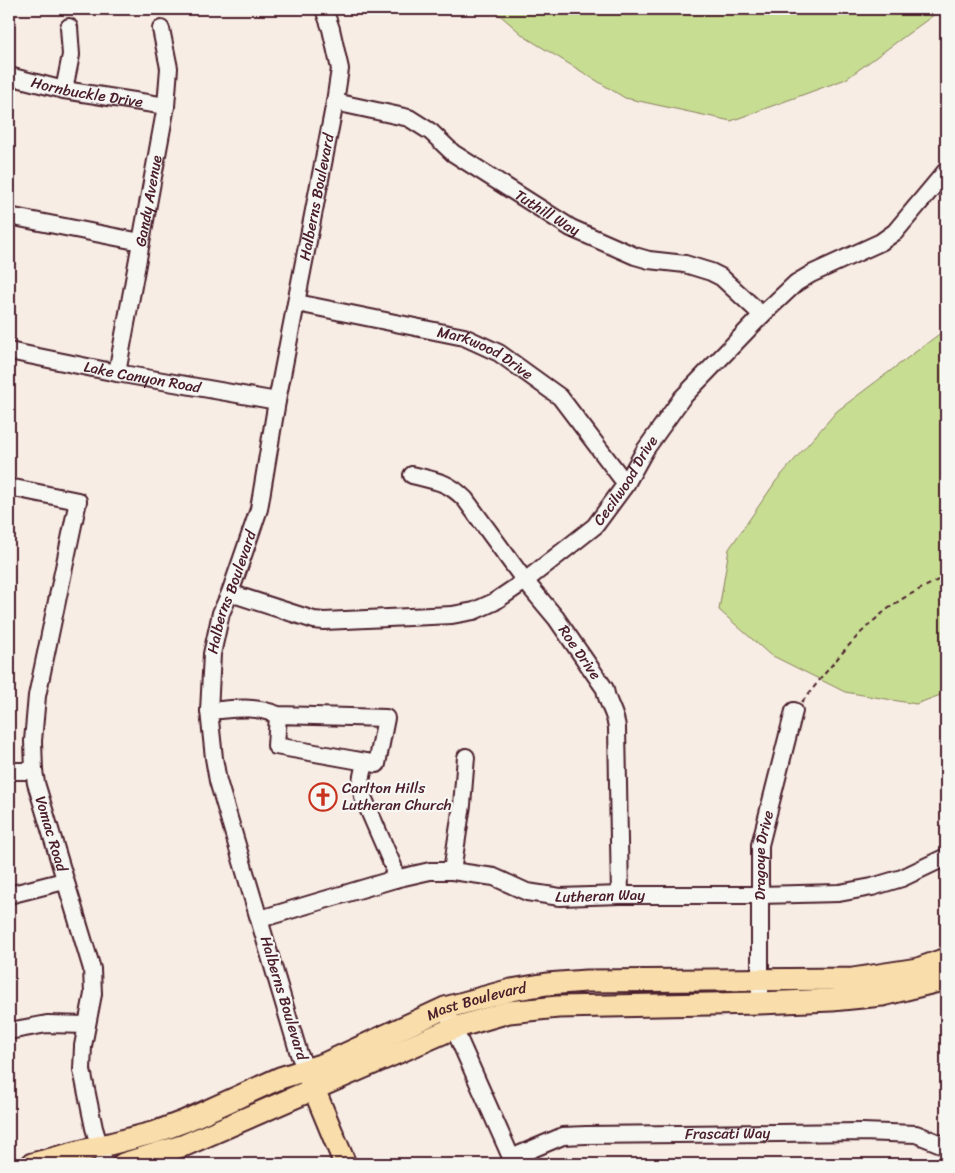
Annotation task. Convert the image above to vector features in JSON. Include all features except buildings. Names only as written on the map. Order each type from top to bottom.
[{"type":"main road","name":"Mast Boulevard","points":[[32,1164],[103,1155],[218,1107],[280,1078],[324,1064],[444,1008],[511,990],[547,984],[586,981],[853,979],[918,969],[946,959]]},
{"type":"main road","name":"Mast Boulevard","points":[[123,1164],[185,1145],[454,1028],[509,1012],[558,1007],[832,1000],[882,995],[946,979]]},
{"type":"main road","name":"Halberns Boulevard","points":[[306,1069],[345,1164]]},
{"type":"street","name":"Halberns Boulevard","points":[[306,1069],[298,1051],[218,781],[209,711],[210,674],[215,640],[221,613],[230,593],[259,509],[277,401],[335,102],[340,69],[331,29],[324,9]]},
{"type":"street","points":[[64,90],[72,55],[69,27]]},
{"type":"street","name":"Gandy Avenue","points":[[117,373],[166,106],[169,68],[161,28]]},
{"type":"street","name":"Hornbuckle Drive","points":[[9,76],[64,90],[166,106]]},
{"type":"street","name":"Tuthill Way","points":[[335,102],[408,118],[431,132],[454,153],[570,228],[635,256],[649,260],[685,264],[711,272],[721,277],[762,315]]},
{"type":"street","name":"Cecilwood Drive","points":[[230,593],[314,620],[340,621],[452,615],[474,611],[494,602],[525,581],[595,526],[626,484],[645,450],[682,398],[762,315],[796,283],[811,274],[881,242],[894,232],[946,171]]},
{"type":"street","points":[[9,216],[141,242]]},
{"type":"street","name":"Markwood Drive","points":[[297,303],[464,337],[499,353],[560,397],[626,484]]},
{"type":"street","name":"Lake Canyon Road","points":[[9,351],[117,373],[277,401]]},
{"type":"street","name":"Roe Drive","points":[[412,475],[454,487],[465,499],[525,581],[556,618],[605,689],[607,700],[616,717],[620,895]]},
{"type":"street","name":"Vomac Road","points":[[9,487],[78,501],[37,696],[34,726],[34,772],[64,881],[92,969],[93,994],[83,1046],[82,1070],[86,1093],[103,1155]]},
{"type":"street","points":[[209,711],[248,708],[264,709],[278,715],[386,718],[377,764],[276,746],[278,715]]},
{"type":"street","name":"Dragoye Drive","points":[[760,1003],[760,845],[794,711]]},
{"type":"street","points":[[452,871],[462,805],[466,757]]},
{"type":"street","points":[[365,762],[361,781],[363,796],[392,866],[395,879]]},
{"type":"street","points":[[9,771],[34,772]]},
{"type":"street","name":"Lutheran Way","points":[[260,920],[395,879],[430,871],[452,871],[494,877],[527,892],[560,897],[840,893],[872,887],[902,878],[946,857]]},
{"type":"street","points":[[9,895],[64,881]]},
{"type":"street","points":[[444,1008],[513,1161]]},
{"type":"street","points":[[9,1031],[47,1024],[87,1025]]},
{"type":"street","name":"Frascati Way","points":[[513,1161],[563,1136],[586,1135],[870,1132],[916,1134],[946,1146]]},
{"type":"path","points":[[794,711],[846,649],[873,622],[899,601],[946,575]]},
{"type":"green space","points":[[493,9],[942,9],[846,79],[731,121],[625,98],[525,37]]},
{"type":"green space","points":[[946,329],[946,693],[916,704],[845,692],[769,654],[719,610],[729,549],[776,481],[837,411]]},
{"type":"place","name":"Carlton Hills Lutheran Church","points":[[323,797]]}]
